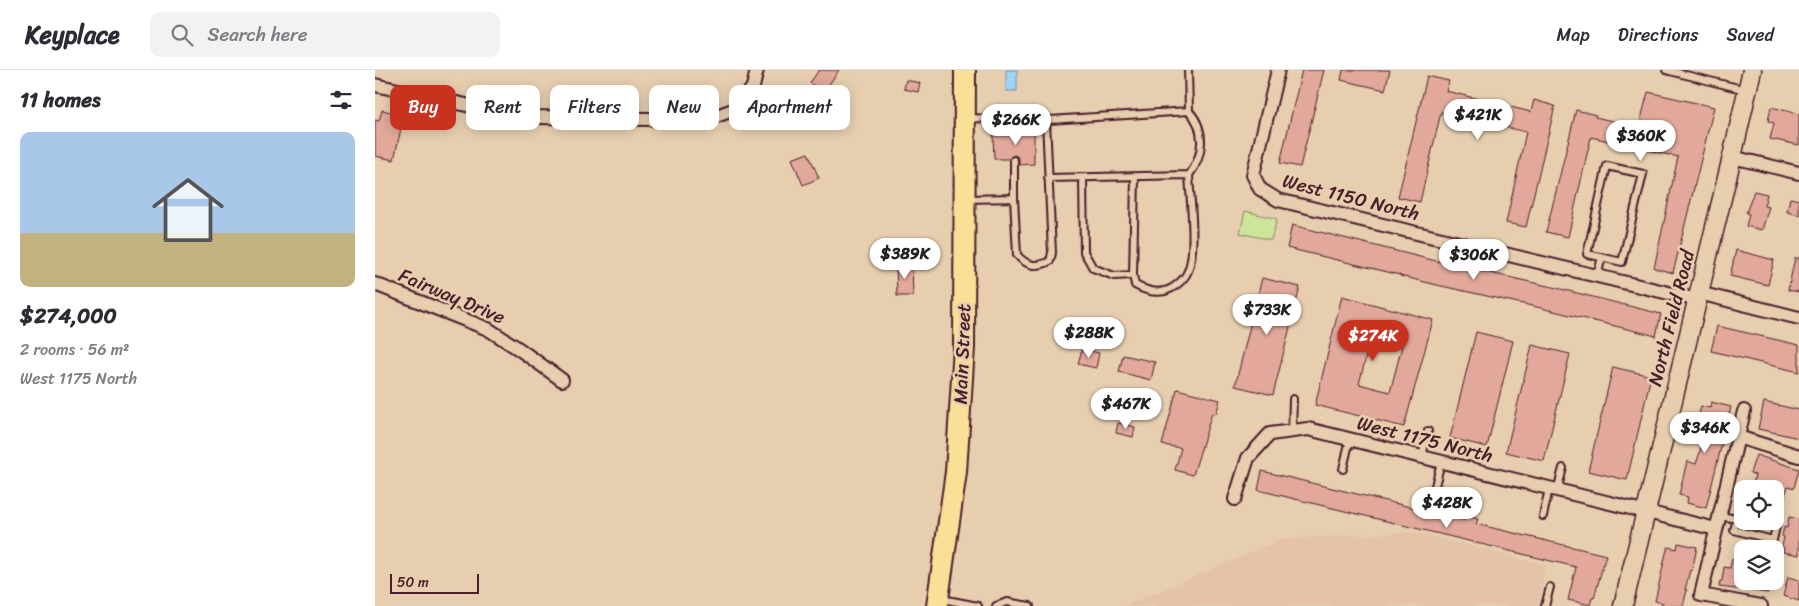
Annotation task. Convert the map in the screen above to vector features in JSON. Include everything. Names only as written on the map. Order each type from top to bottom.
[{"type":"main road","name":"Main Street","points":[[937,602],[956,472],[964,347],[965,70]]},
{"type":"street","points":[[375,84],[498,112],[537,117],[706,120],[738,108],[753,87],[757,70]]},
{"type":"street","name":"West 1150 North","points":[[1278,70],[1253,175],[1260,190],[1278,200],[1597,276],[1799,318]]},
{"type":"street","name":"North Field Road","points":[[1623,606],[1752,70]]},
{"type":"street","points":[[1732,157],[1799,173]]},
{"type":"street","name":"Fairway Drive","points":[[375,284],[488,329],[562,380]]},
{"type":"street","points":[[1744,411],[1699,600],[1761,606]]},
{"type":"street","name":"West 1175 North","points":[[1235,499],[1248,458],[1270,434],[1308,429],[1716,530]]},
{"type":"street","points":[[1738,437],[1799,456]]},
{"type":"lane","points":[[1135,177],[1133,276],[1135,284],[1145,290],[1166,291],[1178,284],[1186,275],[1190,266],[1192,241],[1189,174],[1197,162],[1201,136],[1200,126],[1189,111],[1188,70]]},
{"type":"lane","points":[[1666,70],[1747,90]]},
{"type":"lane","points":[[965,118],[1047,120],[1189,111]]},
{"type":"lane","points":[[1014,160],[1017,255],[1025,263],[1033,266],[1044,264],[1049,261],[1052,253],[1047,120]]},
{"type":"lane","points":[[1607,166],[1643,174],[1622,262],[1602,257],[1587,254],[1607,166]]},
{"type":"lane","points":[[1048,178],[1189,174]]},
{"type":"lane","points":[[1083,178],[1084,252],[1093,268],[1114,276],[1133,276]]},
{"type":"lane","points":[[965,199],[1014,198]]},
{"type":"lane","points":[[1597,276],[1602,257]]},
{"type":"lane","points":[[1292,431],[1293,398]]},
{"type":"lane","points":[[1422,457],[1428,430]]},
{"type":"lane","points":[[1343,469],[1350,440]]},
{"type":"lane","points":[[1434,490],[1441,462]]},
{"type":"lane","points":[[1543,516],[1563,468]]},
{"type":"lane","points":[[1719,516],[1734,518]]},
{"type":"lane","points":[[1734,530],[1773,540],[1775,530]]},
{"type":"lane","points":[[1545,606],[1550,587]]},
{"type":"lane","points":[[937,602],[978,606]]},
{"type":"lane","points":[[996,606],[1007,602],[1030,606]]},
{"type":"shaded area","points":[[1414,532],[1546,565],[1539,606],[1125,606],[1283,539]]},
{"type":"green space","points":[[1245,211],[1277,219],[1271,240],[1240,233]]},
{"type":"water","points":[[1006,70],[1017,70],[1017,91],[1006,91]]},
{"type":"building","points":[[819,70],[839,70],[829,85],[813,85],[810,83]]},
{"type":"building","points":[[1302,70],[1324,70],[1300,167],[1280,163]]},
{"type":"building","points":[[1343,70],[1390,70],[1385,90],[1341,80]]},
{"type":"building","points":[[1427,76],[1449,81],[1446,91],[1531,112],[1534,100],[1555,106],[1526,227],[1506,223],[1526,132],[1441,112],[1420,202],[1398,197]]},
{"type":"building","points":[[906,80],[920,83],[918,92],[904,89]]},
{"type":"building","points":[[1648,92],[1714,107],[1673,273],[1654,268],[1678,157],[1591,137],[1568,237],[1546,232],[1576,110],[1596,115],[1595,117],[1639,127]]},
{"type":"building","points":[[1771,107],[1799,114],[1799,145],[1770,139],[1774,123],[1768,121]]},
{"type":"building","points":[[382,110],[390,112],[390,130],[401,130],[394,160],[375,156],[375,120],[379,121]]},
{"type":"building","points":[[1018,128],[1034,128],[1034,164],[1019,165],[1019,158],[1014,155],[1009,159],[994,159],[993,135],[1018,135]]},
{"type":"building","points":[[808,153],[819,178],[803,185],[792,159]]},
{"type":"building","points":[[1754,191],[1767,194],[1764,206],[1769,207],[1762,230],[1746,226],[1749,214],[1746,213]]},
{"type":"building","points":[[1790,198],[1799,200],[1799,215],[1787,212]]},
{"type":"building","points":[[1292,225],[1661,314],[1656,336],[1287,248]]},
{"type":"building","points":[[1736,250],[1774,260],[1768,285],[1730,276]]},
{"type":"building","points":[[1795,258],[1799,258],[1799,292],[1788,290]]},
{"type":"building","points":[[912,264],[913,296],[897,296],[896,265]]},
{"type":"building","points":[[1262,278],[1300,287],[1273,395],[1235,386]]},
{"type":"building","points":[[1342,296],[1433,320],[1404,427],[1315,405]],"holes":[[[1371,338],[1402,346],[1390,392],[1359,384]]]},
{"type":"building","points":[[1717,326],[1799,345],[1799,372],[1711,351]]},
{"type":"building","points":[[1476,332],[1513,341],[1487,447],[1450,438]]},
{"type":"building","points":[[1532,345],[1570,354],[1544,461],[1506,452]]},
{"type":"building","points":[[1082,349],[1099,353],[1096,368],[1078,364]]},
{"type":"building","points":[[1123,355],[1155,362],[1151,380],[1119,372]]},
{"type":"building","points":[[1613,367],[1651,376],[1627,480],[1588,471]]},
{"type":"building","points":[[1177,389],[1220,400],[1216,414],[1212,413],[1193,475],[1175,470],[1181,448],[1162,445]]},
{"type":"building","points":[[1711,402],[1731,407],[1706,508],[1687,503],[1688,497],[1679,495],[1687,461],[1696,464],[1700,452],[1702,441],[1693,439],[1701,406],[1710,408]]},
{"type":"building","points":[[1764,402],[1799,410],[1799,438],[1758,429]]},
{"type":"building","points":[[1118,423],[1135,427],[1133,437],[1116,433]]},
{"type":"building","points":[[1756,455],[1799,469],[1794,488],[1788,486],[1785,495],[1784,480],[1754,480],[1755,475],[1750,473]]},
{"type":"building","points":[[1262,471],[1464,520],[1465,516],[1478,519],[1476,524],[1606,555],[1594,598],[1592,598],[1590,605],[1568,600],[1576,567],[1258,490]]},
{"type":"building","points":[[1789,517],[1799,519],[1799,555],[1784,552],[1784,537],[1782,536],[1784,527],[1787,528]]},
{"type":"building","points":[[1678,543],[1697,547],[1692,571],[1690,570],[1683,606],[1662,606],[1663,603],[1655,601],[1666,553],[1668,547],[1677,549]]},
{"type":"building","points":[[1732,559],[1734,559],[1734,589],[1719,587],[1724,567],[1730,568]]},
{"type":"building","points":[[1788,577],[1799,580],[1799,601],[1783,596]]},
{"type":"building","points":[[1744,590],[1768,590],[1768,593]]}]
